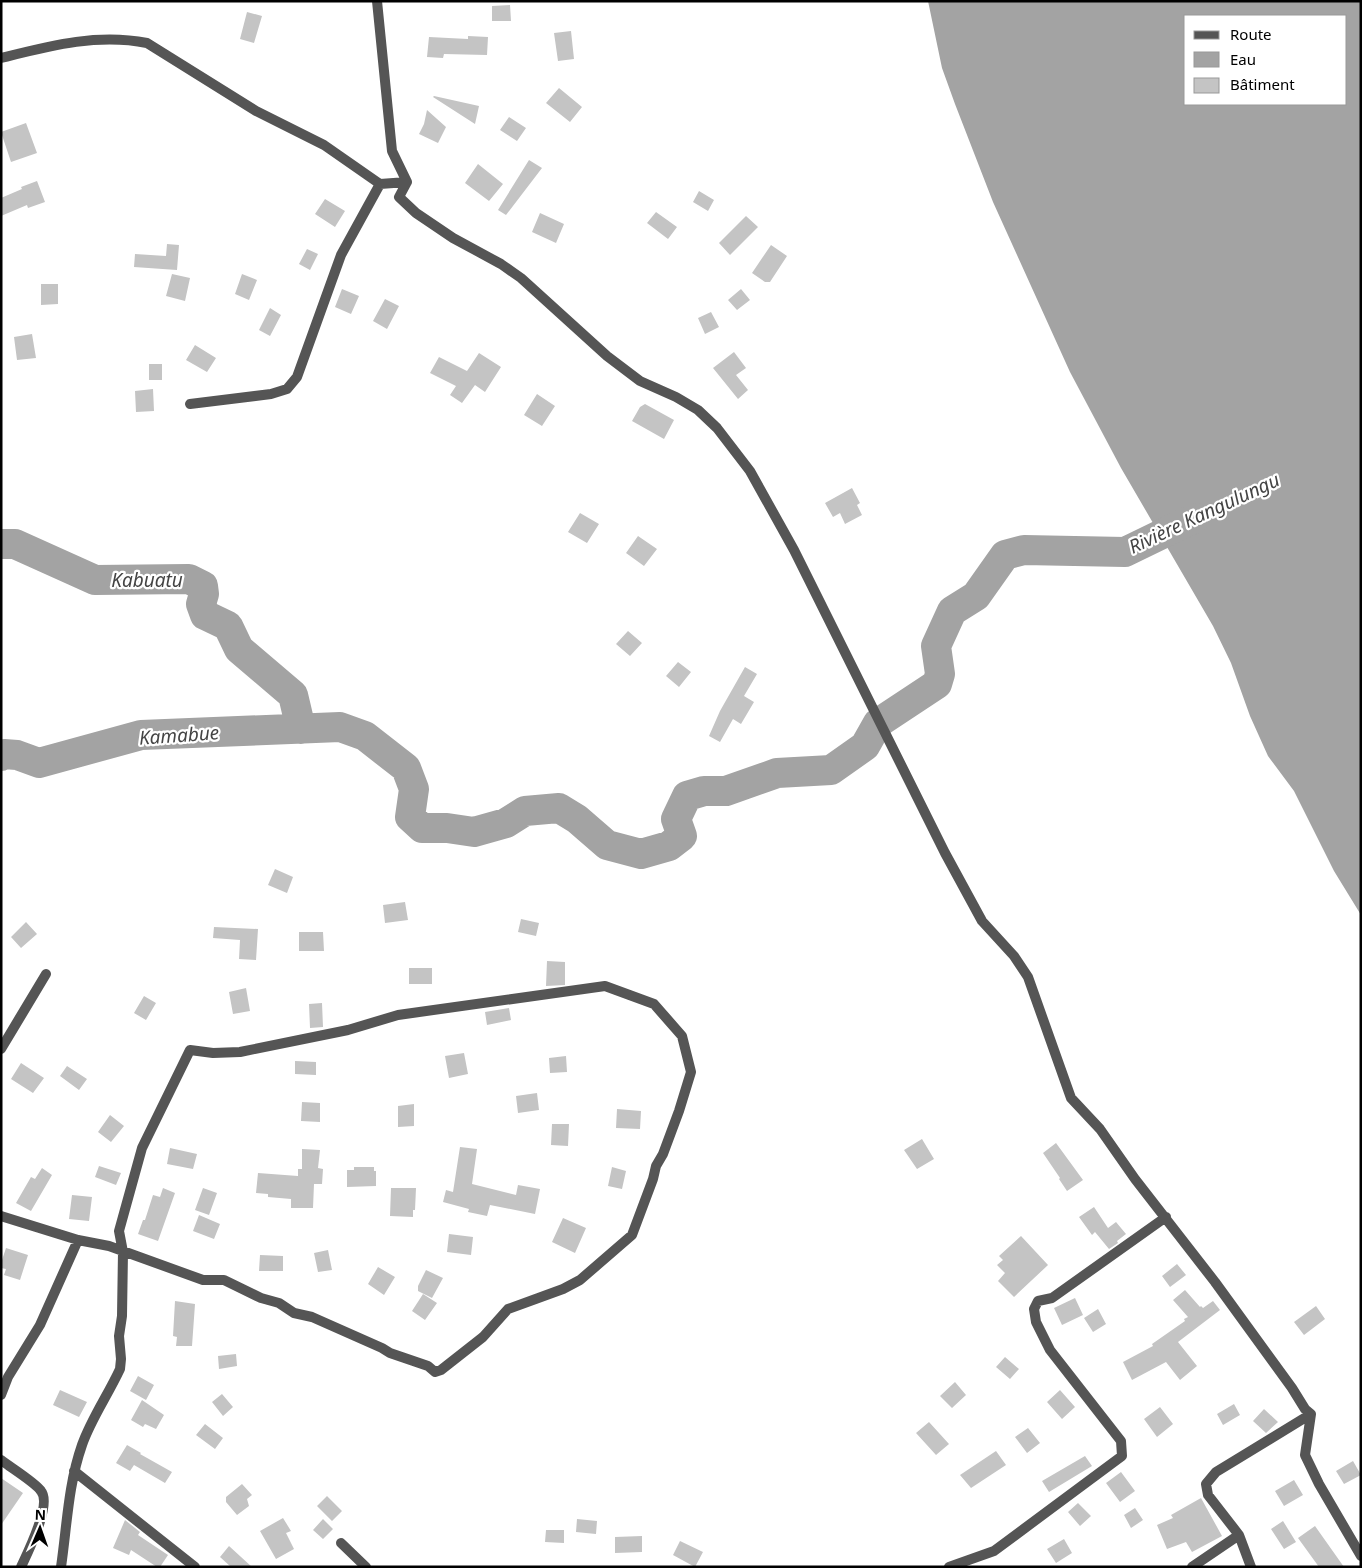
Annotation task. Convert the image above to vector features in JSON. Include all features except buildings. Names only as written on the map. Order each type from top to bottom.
[{"type":"street","points":[[377,1],[392,151],[407,182]]},
{"type":"street","points":[[1,58],[82,40],[127,39],[147,43],[256,110],[324,145],[380,184],[407,182]]},
{"type":"street","points":[[407,182],[399,197],[416,214],[453,238],[501,264],[521,278],[606,356],[640,381],[676,397],[698,410],[717,428],[750,471],[794,550],[945,854],[982,921],[1014,956],[1028,977],[1071,1098],[1100,1129],[1135,1179],[1166,1217],[1276,1366],[1305,1409],[1311,1414]]},
{"type":"street","points":[[190,404],[271,394],[283,391],[291,385],[297,377],[341,255],[380,184]]},
{"type":"street","points":[[1,1049],[46,974]]},
{"type":"street","points":[[1,1216],[78,1240],[109,1246],[124,1252],[203,1280],[224,1280],[261,1298],[279,1303],[294,1313],[312,1316],[390,1353],[428,1366],[435,1372],[441,1370],[483,1338],[508,1309],[563,1289],[580,1280],[632,1235],[656,1166],[663,1154],[679,1111],[691,1072],[682,1036],[654,1004],[605,986],[398,1015],[339,1032],[240,1052],[213,1053],[190,1050],[142,1148],[119,1231],[124,1252],[122,1316],[119,1336],[120,1369],[82,1444],[74,1471],[62,1567]]},
{"type":"street","points":[[949,1567],[994,1551],[1122,1456],[1121,1441],[1050,1350],[1036,1322],[1034,1309],[1038,1301],[1052,1298],[1166,1217]]},
{"type":"street","points":[[1,1395],[8,1377],[40,1325],[78,1240]]},
{"type":"street","points":[[1251,1567],[1239,1536],[1208,1495],[1206,1484],[1216,1472],[1311,1414]]},
{"type":"street","points":[[1311,1414],[1304,1454],[1318,1484],[1361,1556]]},
{"type":"street","points":[[1,1460],[42,1491],[45,1501],[35,1538],[21,1567]]},
{"type":"street","points":[[74,1471],[195,1567]]},
{"type":"street","points":[[1192,1567],[1239,1536]]},
{"type":"street","points":[[341,1543],[366,1567]]},
{"type":"water","points":[[928,1],[1361,1],[1361,915],[1334,871],[1294,791],[1268,756],[1250,716],[1231,663],[1213,626],[1121,468],[1070,372],[993,202],[942,68]]},
{"type":"waterway","name":"Rivière Kangulungu","points":[[1,756],[4,754],[17,755],[39,763],[141,735],[340,727],[365,736],[406,768],[414,789],[410,817],[422,828],[447,828],[474,832],[506,823],[525,811],[559,808],[577,819],[607,845],[641,854],[669,846],[682,836],[676,819],[687,796],[704,791],[726,791],[777,773],[831,770],[865,746],[878,723],[937,684],[940,674],[936,646],[952,611],[976,596],[1005,555],[1024,550],[1125,552],[1195,518]]},
{"type":"waterway","name":"Kabuatu","points":[[1,544],[15,544],[95,580],[189,579],[203,586],[204,594],[201,604],[205,615],[228,626],[239,649],[293,695],[301,729]]},
{"type":"water label","name":"Kamabue","points":[[179,735]]}]
